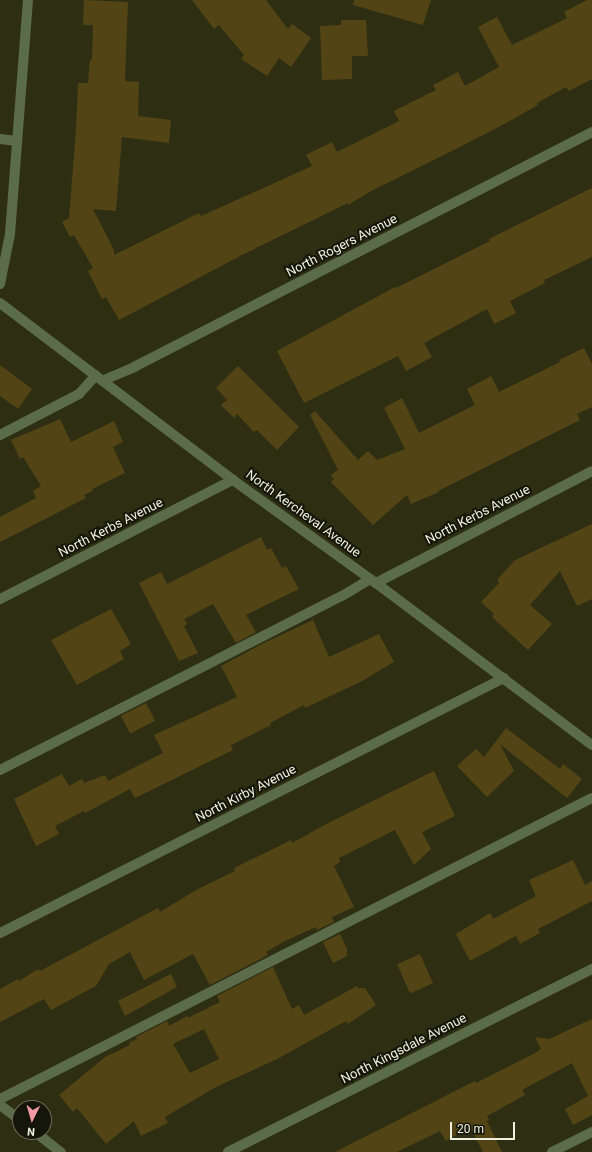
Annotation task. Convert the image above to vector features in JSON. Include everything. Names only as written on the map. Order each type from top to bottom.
[{"type":"street","points":[[0,284],[10,234],[28,0]]},
{"type":"street","name":"North Rogers Avenue","points":[[100,378],[134,367],[592,132]]},
{"type":"street","points":[[0,139],[17,141]]},
{"type":"street","name":"North Kercheval Avenue","points":[[0,303],[233,480],[373,581],[592,745]]},
{"type":"street","points":[[0,435],[79,394],[100,378]]},
{"type":"street","name":"North Kerbs Avenue","points":[[0,770],[592,471]]},
{"type":"street","name":"North Kerbs Avenue","points":[[0,599],[233,480]]},
{"type":"street","name":"North Kirby Avenue","points":[[0,933],[504,678]]},
{"type":"street","points":[[0,1099],[592,798]]},
{"type":"street","name":"North Kingsdale Avenue","points":[[228,1152],[592,969]]},
{"type":"street","points":[[0,1104],[12,1114]]},
{"type":"street","points":[[552,1152],[592,1132]]},
{"type":"street","points":[[46,1140],[61,1152]]},
{"type":"building","points":[[84,0],[128,2],[125,81],[139,82],[138,116],[171,120],[169,143],[122,137],[116,211],[93,209],[114,250],[114,255],[199,213],[201,216],[312,166],[306,155],[332,142],[337,152],[399,121],[394,111],[436,90],[433,85],[458,72],[465,86],[499,67],[478,27],[497,17],[512,45],[567,18],[564,12],[587,0],[592,0],[592,79],[569,91],[566,87],[537,103],[538,105],[506,123],[371,191],[348,205],[348,203],[242,255],[119,320],[106,297],[102,299],[88,271],[93,268],[74,235],[70,237],[62,222],[69,218],[78,83],[88,83],[90,59],[92,60],[93,25],[83,25]]},
{"type":"building","points":[[192,0],[266,0],[288,29],[292,24],[311,38],[291,67],[279,58],[267,76],[241,59],[244,55],[219,25],[214,29]]},
{"type":"building","points":[[354,0],[431,0],[423,25],[353,5]]},
{"type":"building","points":[[341,20],[366,20],[368,56],[352,56],[352,79],[322,80],[320,26],[341,25]]},
{"type":"building","points":[[592,188],[592,257],[544,280],[545,283],[510,301],[516,313],[494,324],[487,309],[424,343],[432,357],[406,371],[398,356],[304,403],[277,351],[395,287],[396,288],[490,241],[489,239]]},
{"type":"building","points":[[584,348],[592,364],[592,407],[577,414],[580,420],[438,491],[439,492],[411,504],[407,495],[373,525],[331,482],[334,479],[331,475],[338,470],[310,415],[315,411],[358,460],[368,451],[377,460],[405,449],[384,408],[402,398],[419,433],[475,405],[467,389],[491,376],[499,392],[560,362],[559,360]]},
{"type":"building","points":[[0,365],[32,389],[18,409],[0,396]]},
{"type":"building","points":[[238,366],[299,427],[277,450],[257,430],[254,432],[237,414],[234,418],[221,405],[227,400],[216,388]]},
{"type":"building","points":[[60,419],[71,442],[114,421],[123,442],[113,447],[125,473],[92,489],[93,491],[84,495],[86,498],[0,542],[0,517],[36,498],[33,491],[41,486],[23,457],[20,459],[11,440]]},
{"type":"building","points":[[592,524],[592,599],[577,606],[560,571],[530,605],[552,624],[528,650],[492,617],[494,614],[481,602],[499,583],[497,580],[515,560]]},
{"type":"building","points":[[261,537],[267,550],[271,548],[282,568],[286,566],[299,589],[246,615],[256,632],[236,643],[213,604],[184,619],[187,624],[184,626],[198,653],[179,661],[139,583],[161,572],[167,584]]},
{"type":"building","points":[[111,609],[131,644],[120,651],[124,659],[77,685],[51,640]]},
{"type":"building","points":[[313,620],[329,657],[379,634],[394,662],[362,681],[305,708],[304,705],[270,723],[271,725],[231,745],[233,750],[135,798],[130,789],[85,813],[84,811],[55,826],[59,834],[36,846],[14,799],[62,774],[69,786],[82,779],[84,783],[105,775],[108,781],[163,753],[154,735],[237,697],[221,666],[262,644]]},
{"type":"building","points":[[146,703],[155,721],[130,734],[121,716]]},
{"type":"building","points":[[506,728],[560,769],[563,764],[582,779],[567,798],[500,744],[514,771],[487,797],[457,766],[476,749],[484,757]]},
{"type":"building","points":[[434,771],[455,816],[422,832],[431,849],[414,865],[395,830],[339,858],[340,862],[334,866],[354,907],[332,917],[334,922],[317,930],[316,927],[285,941],[266,952],[268,955],[210,985],[193,954],[144,980],[130,952],[109,964],[96,986],[51,1010],[44,999],[0,1022],[0,989],[18,979],[19,981],[38,969],[40,971],[158,908],[160,912],[196,890],[235,871],[234,868],[291,840],[292,843],[330,822]]},
{"type":"building","points":[[573,860],[585,885],[592,881],[592,901],[538,929],[540,933],[520,944],[516,936],[470,961],[456,934],[490,913],[493,919],[536,896],[529,880]]},
{"type":"building","points":[[340,934],[347,949],[347,956],[333,963],[323,942]]},
{"type":"building","points":[[420,954],[433,983],[410,993],[397,964]]},
{"type":"building","points":[[273,967],[292,1009],[299,1005],[304,1015],[357,986],[358,988],[365,988],[376,1005],[348,1024],[346,1021],[277,1059],[216,1087],[165,1117],[168,1123],[141,1136],[134,1121],[106,1144],[77,1108],[73,1112],[59,1095],[105,1057],[130,1045],[129,1043],[137,1039],[136,1037],[167,1021],[169,1026],[187,1016],[188,1018],[220,1002],[217,996]],"holes":[[[204,1029],[219,1059],[190,1073],[173,1044]]]},
{"type":"building","points":[[171,974],[177,987],[125,1016],[118,1001]]},
{"type":"building","points":[[592,1019],[592,1115],[573,1125],[565,1109],[588,1096],[572,1063],[522,1090],[525,1095],[487,1116],[489,1120],[487,1121],[502,1152],[483,1152],[470,1127],[446,1141],[440,1131],[397,1152],[335,1152],[475,1081],[476,1083],[535,1053],[541,1049],[535,1037],[549,1039]]}]
